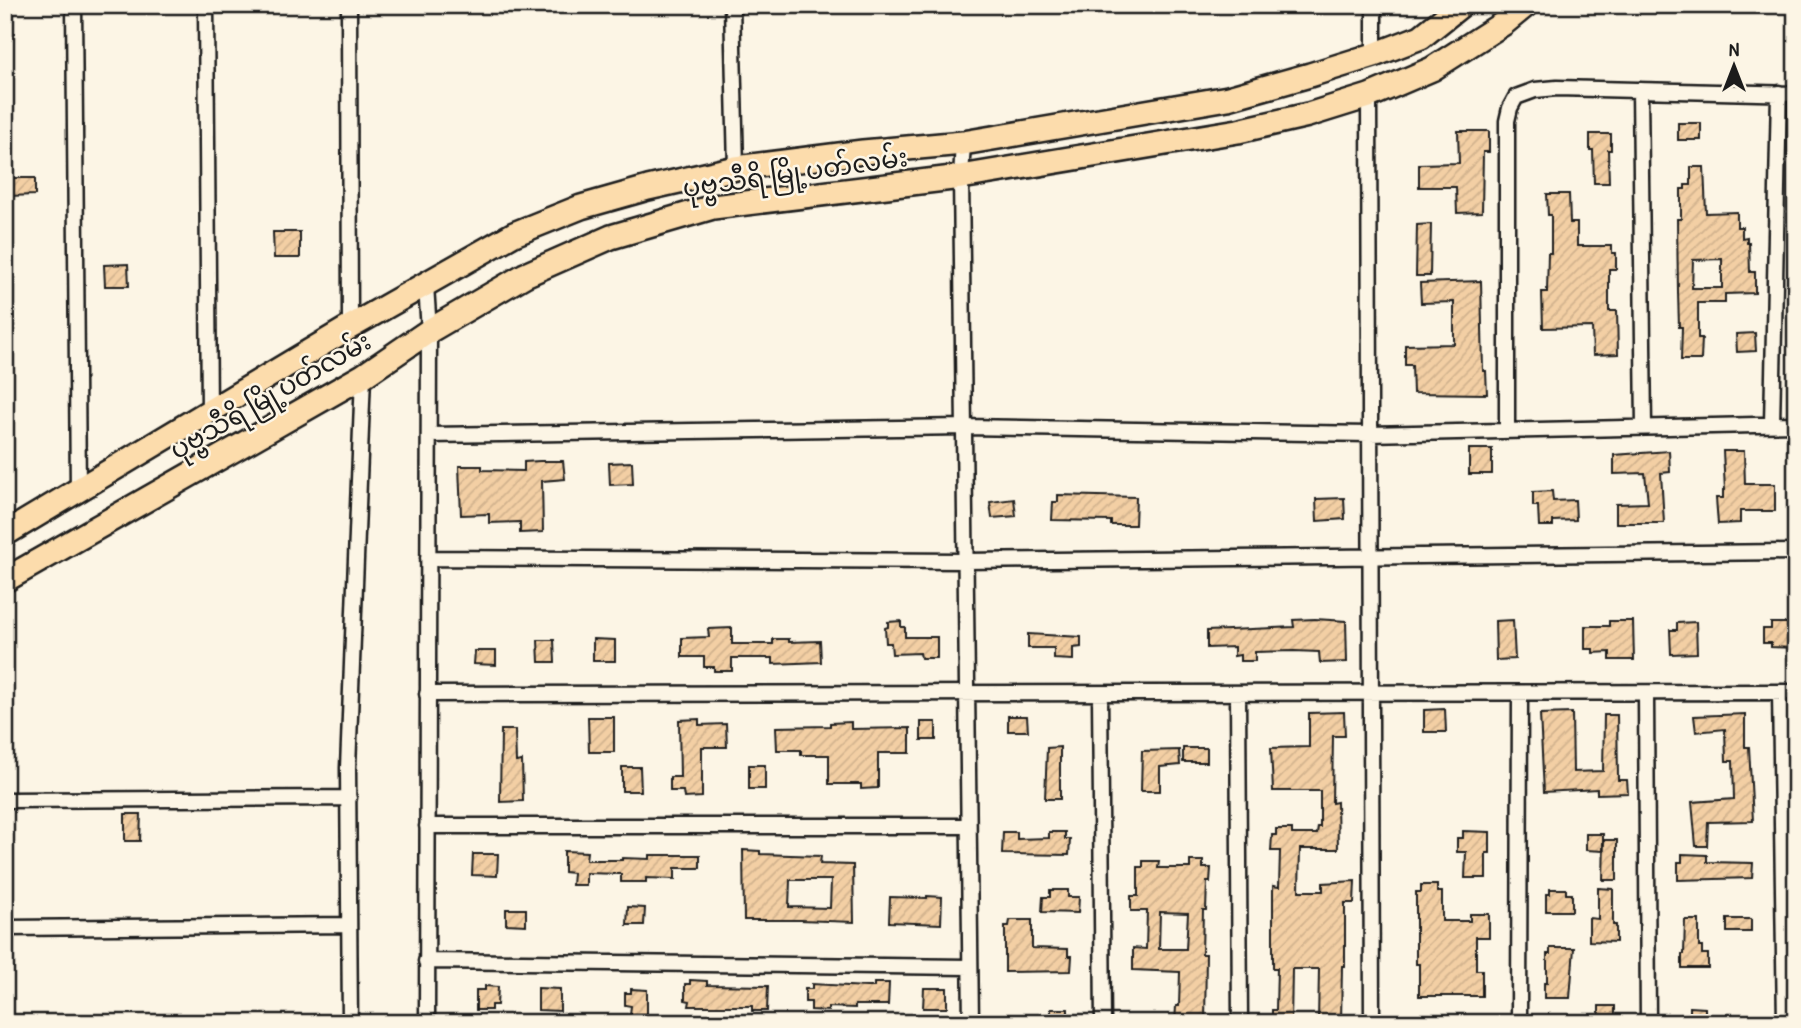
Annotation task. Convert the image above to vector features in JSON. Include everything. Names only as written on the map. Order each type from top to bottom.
[{"type":"main road","name":"ပုဗ္ဗသီရိ မြို့ပတ်လမ်း","points":[[5,534],[350,327],[514,234],[581,207],[736,168],[963,143],[1228,98],[1374,55],[1421,37],[1461,5]]},
{"type":"main road","name":"ပုဗ္ဗသီရိ မြို့ပတ်လမ်း","points":[[5,580],[363,376],[429,331],[525,275],[611,237],[713,207],[961,177],[1238,131],[1308,115],[1368,96],[1432,69],[1504,23],[1526,5]]},
{"type":"street","points":[[74,5],[78,492]]},
{"type":"street","points":[[206,5],[209,414]]},
{"type":"street","points":[[349,5],[350,327]]},
{"type":"street","points":[[732,5],[736,168]]},
{"type":"street","points":[[1374,5],[1374,55]]},
{"type":"street","points":[[1507,430],[1507,121],[1516,97],[1535,90],[1796,94]]},
{"type":"street","points":[[1640,90],[1644,427]]},
{"type":"street","points":[[1772,424],[1779,93]]},
{"type":"street","points":[[1368,96],[1372,1023]]},
{"type":"street","points":[[963,143],[963,427],[971,1023]]},
{"type":"street","points":[[426,285],[429,331],[427,1023]]},
{"type":"street","points":[[350,1023],[349,798],[363,376]]},
{"type":"street","points":[[429,435],[963,427],[1369,434],[1796,424]]},
{"type":"street","points":[[428,558],[965,561],[1796,552]]},
{"type":"street","points":[[1646,692],[1648,1023]]},
{"type":"street","points":[[1780,692],[1784,1023]]},
{"type":"street","points":[[427,694],[1796,692]]},
{"type":"street","points":[[1519,1023],[1520,693]]},
{"type":"street","points":[[1238,694],[1240,1023]]},
{"type":"street","points":[[1100,695],[1102,1023]]},
{"type":"street","points":[[5,800],[349,798]]},
{"type":"street","points":[[427,826],[968,826]]},
{"type":"street","points":[[5,928],[349,925]]},
{"type":"street","points":[[426,961],[970,967]]},
{"type":"building","points":[[1678,123],[1701,123],[1701,140],[1678,140]]},
{"type":"building","points":[[1458,131],[1489,131],[1489,152],[1483,152],[1482,212],[1457,213],[1456,187],[1419,187],[1419,164],[1459,163]]},
{"type":"building","points":[[1590,134],[1611,134],[1611,150],[1608,150],[1609,183],[1594,183]]},
{"type":"building","points":[[1691,167],[1704,167],[1706,213],[1737,212],[1737,227],[1742,227],[1742,238],[1747,237],[1749,243],[1750,272],[1755,272],[1755,293],[1725,294],[1725,303],[1698,303],[1698,338],[1702,338],[1701,360],[1681,360],[1677,219],[1681,219],[1681,189],[1685,189],[1685,185],[1691,185]],"holes":[[[1722,259],[1722,288],[1692,288],[1693,260]]]},
{"type":"building","points":[[9,178],[35,178],[35,195],[9,196]]},
{"type":"building","points":[[1547,194],[1569,194],[1570,223],[1577,223],[1577,246],[1612,246],[1612,253],[1616,253],[1616,269],[1609,269],[1609,311],[1617,311],[1618,354],[1593,355],[1592,327],[1543,328],[1542,292],[1547,292],[1548,253],[1551,253],[1551,215],[1548,215]]},
{"type":"building","points":[[1431,224],[1430,276],[1416,276],[1417,225]]},
{"type":"building","points":[[273,232],[300,232],[300,258],[274,258]]},
{"type":"building","points":[[128,264],[129,286],[105,286],[104,265]]},
{"type":"building","points":[[1481,281],[1483,371],[1486,371],[1487,394],[1413,393],[1412,365],[1405,365],[1405,345],[1454,344],[1454,302],[1421,303],[1420,283]]},
{"type":"building","points":[[1755,333],[1756,351],[1737,352],[1736,334]]},
{"type":"building","points":[[1469,449],[1492,449],[1492,474],[1469,474]]},
{"type":"building","points":[[1669,451],[1670,472],[1661,473],[1664,523],[1616,523],[1616,504],[1648,503],[1645,473],[1614,474],[1614,455]]},
{"type":"building","points":[[1723,451],[1744,451],[1745,484],[1775,484],[1775,511],[1740,511],[1740,523],[1718,524],[1716,498],[1723,498],[1725,490]]},
{"type":"building","points":[[563,461],[565,479],[542,481],[543,532],[520,533],[520,522],[489,523],[489,514],[461,515],[459,466],[482,466],[482,470],[524,471],[524,462]]},
{"type":"building","points":[[632,462],[633,484],[610,485],[609,463]]},
{"type":"building","points":[[1552,491],[1553,501],[1575,500],[1576,520],[1553,521],[1553,526],[1539,526],[1538,506],[1533,506],[1533,492]]},
{"type":"building","points":[[1058,495],[1136,497],[1135,525],[1111,525],[1111,521],[1052,520],[1053,502],[1058,502]]},
{"type":"building","points":[[1344,498],[1345,519],[1317,521],[1316,499]]},
{"type":"building","points":[[1014,499],[1016,516],[992,518],[990,502]]},
{"type":"building","points":[[1293,620],[1346,621],[1347,662],[1320,663],[1319,652],[1294,651],[1255,652],[1255,661],[1240,661],[1240,655],[1234,656],[1234,647],[1207,648],[1207,631],[1294,627]]},
{"type":"building","points":[[1513,620],[1515,659],[1496,660],[1495,621]]},
{"type":"building","points":[[901,621],[901,627],[905,627],[905,637],[937,637],[937,658],[921,658],[920,653],[892,654],[891,643],[886,643],[885,628],[888,627],[888,622]]},
{"type":"building","points":[[1609,621],[1633,621],[1634,660],[1610,660],[1610,652],[1593,653],[1593,649],[1585,649],[1585,626],[1609,626]]},
{"type":"building","points":[[1696,622],[1697,653],[1671,654],[1670,630],[1677,630],[1677,623]]},
{"type":"building","points":[[1771,623],[1796,623],[1796,648],[1771,647],[1771,643],[1763,643],[1763,629],[1771,629]]},
{"type":"building","points":[[732,628],[732,644],[773,644],[773,639],[789,639],[789,642],[820,641],[821,662],[773,664],[773,658],[732,658],[732,671],[714,671],[714,667],[704,667],[704,657],[682,657],[682,638],[709,637],[708,629]]},
{"type":"building","points":[[1028,634],[1081,637],[1081,647],[1073,648],[1073,660],[1054,659],[1054,648],[1028,648]]},
{"type":"building","points":[[593,639],[615,640],[615,661],[593,661]]},
{"type":"building","points":[[538,640],[554,640],[555,662],[539,662]]},
{"type":"building","points":[[475,651],[496,651],[496,665],[474,664]]},
{"type":"building","points":[[1445,709],[1446,732],[1424,732],[1424,710]]},
{"type":"building","points":[[1344,712],[1345,736],[1333,736],[1332,803],[1337,802],[1338,849],[1300,849],[1299,891],[1323,891],[1323,883],[1355,881],[1354,903],[1345,903],[1341,1023],[1318,1023],[1319,969],[1292,969],[1291,1023],[1272,1023],[1272,1010],[1276,1010],[1277,968],[1273,968],[1273,886],[1279,887],[1280,851],[1271,851],[1272,835],[1276,835],[1276,829],[1292,829],[1292,834],[1317,834],[1320,827],[1320,791],[1273,791],[1271,748],[1309,747],[1309,713]]},
{"type":"building","points":[[1572,713],[1573,772],[1603,771],[1604,715],[1617,715],[1618,780],[1627,780],[1628,793],[1597,794],[1597,789],[1544,792],[1540,714]]},
{"type":"building","points":[[1745,714],[1745,747],[1749,747],[1753,821],[1708,822],[1707,846],[1696,846],[1692,802],[1734,799],[1733,761],[1726,761],[1725,729],[1696,732],[1694,716]]},
{"type":"building","points":[[1008,716],[1027,716],[1028,731],[1008,731]]},
{"type":"building","points":[[588,717],[614,717],[614,752],[589,752]]},
{"type":"building","points":[[699,719],[699,725],[726,724],[727,747],[702,747],[702,797],[684,798],[683,791],[670,791],[670,777],[680,777],[679,720]]},
{"type":"building","points":[[851,722],[851,729],[910,728],[910,753],[878,753],[878,788],[861,789],[861,784],[829,784],[829,755],[801,755],[801,750],[777,750],[776,727],[830,726],[830,723]]},
{"type":"building","points":[[921,722],[936,722],[936,740],[921,740]]},
{"type":"building","points":[[501,730],[515,730],[516,762],[522,761],[523,801],[500,802]]},
{"type":"building","points":[[1060,747],[1060,799],[1045,799],[1047,748]]},
{"type":"building","points":[[1183,748],[1207,748],[1207,762],[1183,762]]},
{"type":"building","points":[[1179,750],[1180,765],[1160,767],[1160,791],[1141,791],[1142,751]]},
{"type":"building","points":[[749,765],[765,765],[765,789],[749,789]]},
{"type":"building","points":[[622,767],[640,767],[641,791],[622,791]]},
{"type":"building","points":[[125,814],[141,814],[140,841],[125,841]]},
{"type":"building","points":[[1463,831],[1490,832],[1490,853],[1486,853],[1486,878],[1465,878],[1466,852],[1457,852],[1457,838],[1463,838]]},
{"type":"building","points":[[1003,832],[1017,832],[1017,839],[1049,838],[1049,832],[1065,832],[1065,839],[1070,839],[1069,855],[1002,854]]},
{"type":"building","points":[[1586,834],[1603,834],[1603,851],[1586,850]]},
{"type":"building","points":[[1604,840],[1617,840],[1617,880],[1603,880]]},
{"type":"building","points":[[743,850],[760,851],[760,854],[821,856],[820,864],[853,865],[854,922],[744,920]],"holes":[[[790,880],[831,880],[830,908],[789,907]]]},
{"type":"building","points":[[564,851],[587,852],[586,860],[650,859],[650,855],[700,855],[700,868],[675,868],[675,879],[646,878],[646,882],[621,882],[621,874],[586,873],[586,885],[572,885],[573,873],[564,872]]},
{"type":"building","points":[[473,854],[498,854],[497,876],[472,875]]},
{"type":"building","points":[[1682,854],[1707,855],[1707,862],[1753,863],[1752,878],[1678,880],[1678,862],[1682,862]]},
{"type":"building","points":[[1143,861],[1159,861],[1158,868],[1190,868],[1190,861],[1203,861],[1203,868],[1211,868],[1210,882],[1207,882],[1206,910],[1203,910],[1202,954],[1206,954],[1205,1023],[1175,1023],[1176,1006],[1179,1006],[1180,972],[1133,970],[1133,948],[1146,949],[1147,911],[1131,911],[1131,896],[1138,896],[1138,867],[1143,867]],"holes":[[[1160,912],[1188,913],[1186,949],[1159,949]]]},
{"type":"building","points":[[1421,885],[1437,885],[1437,892],[1442,892],[1442,921],[1470,921],[1470,914],[1489,914],[1489,937],[1476,937],[1476,970],[1482,970],[1482,996],[1419,996],[1416,892],[1421,892]]},
{"type":"building","points":[[1598,888],[1613,889],[1616,942],[1589,941],[1589,918],[1598,919]]},
{"type":"building","points":[[1550,889],[1566,889],[1566,894],[1572,894],[1572,911],[1546,911],[1546,894],[1550,894]]},
{"type":"building","points":[[1050,890],[1068,890],[1068,897],[1079,897],[1078,913],[1042,912],[1043,897],[1050,897]]},
{"type":"building","points":[[890,897],[942,897],[941,924],[889,922]]},
{"type":"building","points":[[628,907],[645,908],[644,925],[627,925]]},
{"type":"building","points":[[506,909],[526,909],[526,925],[506,924]]},
{"type":"building","points":[[1727,919],[1751,919],[1751,932],[1727,932]]},
{"type":"building","points":[[1010,920],[1032,920],[1032,948],[1068,949],[1068,956],[1072,956],[1071,971],[1005,972],[1005,926],[1009,926]]},
{"type":"building","points":[[1685,920],[1699,920],[1699,947],[1702,947],[1702,954],[1708,954],[1708,968],[1682,968]]},
{"type":"building","points":[[1550,948],[1574,948],[1570,998],[1544,998],[1547,954],[1550,954]]},
{"type":"building","points":[[690,980],[707,981],[707,985],[768,986],[767,1011],[752,1011],[752,1006],[689,1006],[690,1001],[685,1000],[685,984],[690,984]]},
{"type":"building","points":[[874,983],[889,983],[888,1005],[828,1007],[828,1011],[811,1010],[811,1002],[805,1002],[805,989],[812,989],[812,984],[874,987]]},
{"type":"building","points":[[485,986],[498,987],[497,1005],[491,1005],[491,1010],[476,1010],[476,990],[485,990]]},
{"type":"building","points":[[538,988],[560,989],[560,1011],[538,1010]]},
{"type":"building","points":[[924,988],[947,988],[947,1008],[923,1008]]},
{"type":"building","points":[[631,989],[647,990],[647,1014],[630,1014],[631,1006],[625,1005],[625,993],[631,993]]},
{"type":"building","points":[[1599,1006],[1615,1006],[1615,1023],[1599,1023]]},
{"type":"building","points":[[1690,1007],[1705,1008],[1705,1023],[1690,1023]]},
{"type":"building","points":[[1051,1009],[1068,1009],[1068,1023],[1051,1023]]}]
